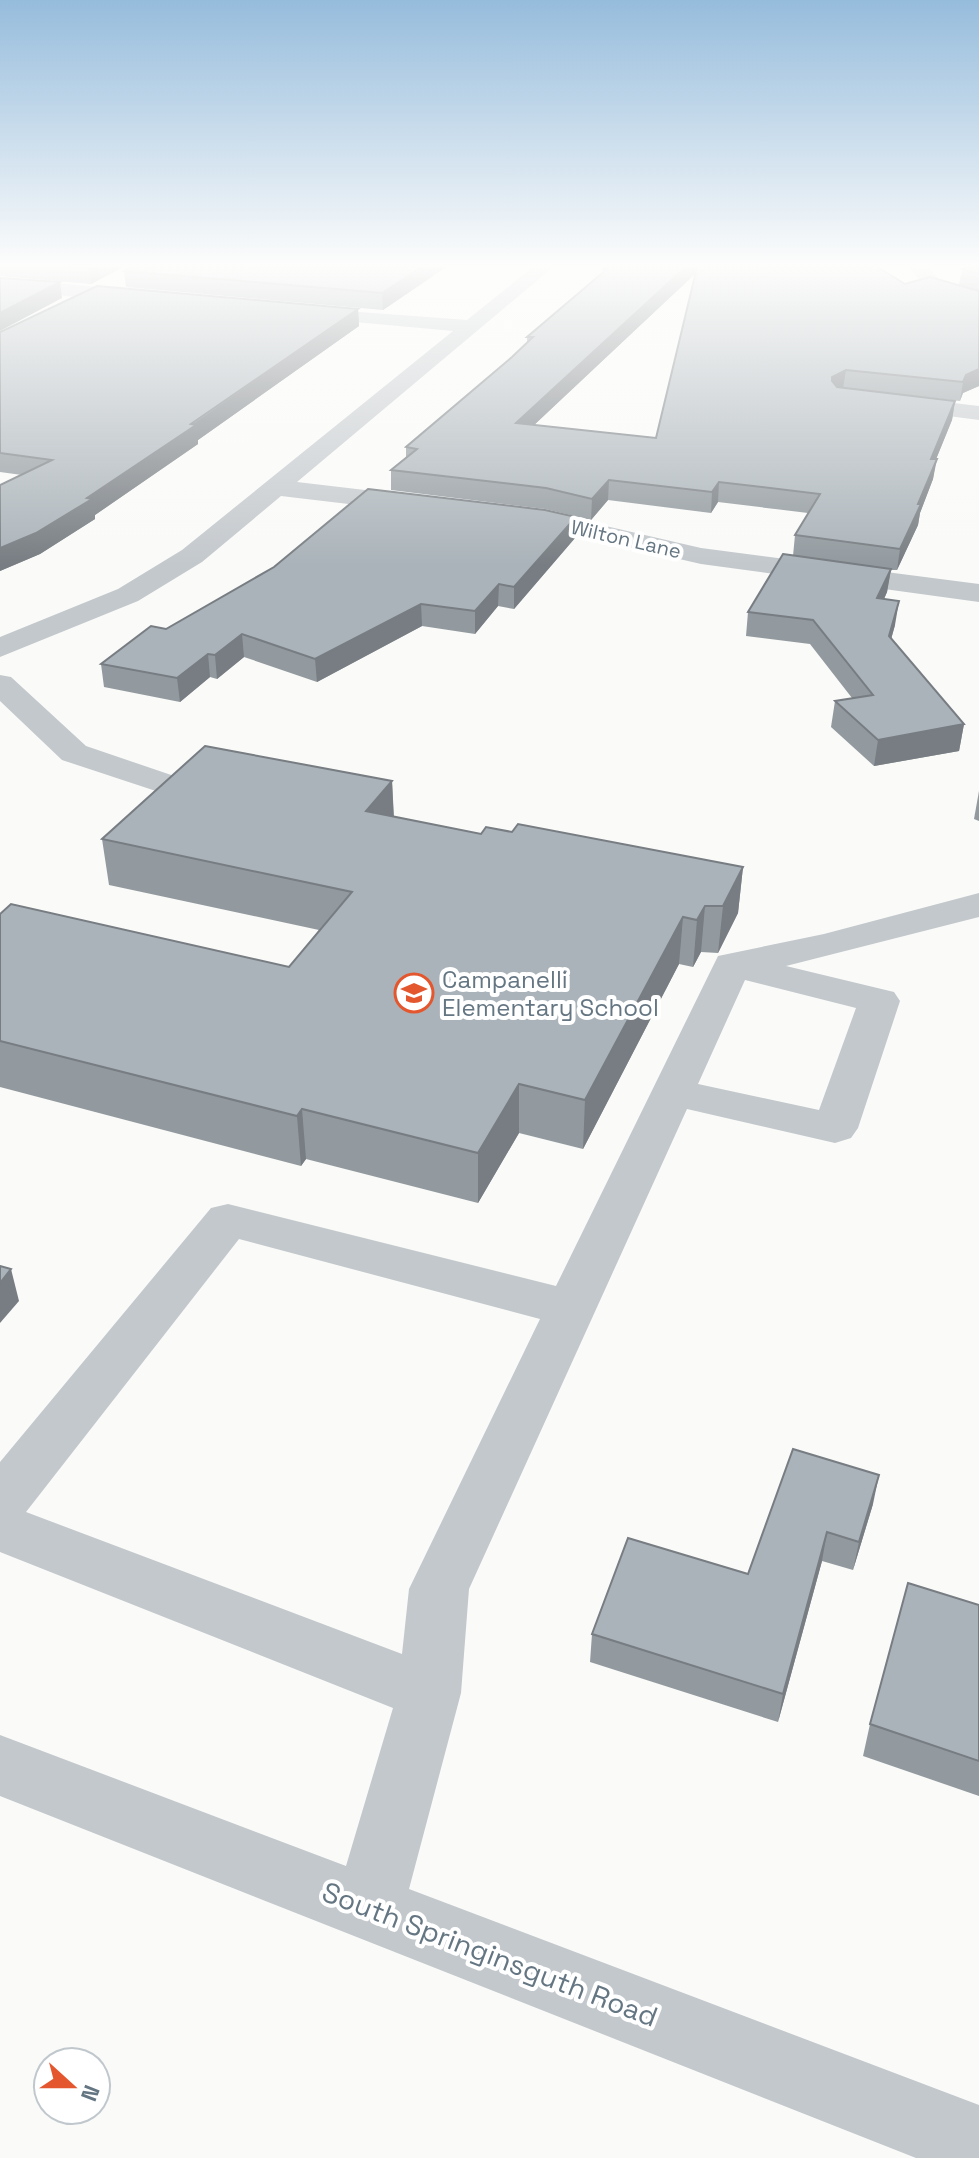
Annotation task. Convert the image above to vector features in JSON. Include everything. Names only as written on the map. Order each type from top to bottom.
[{"type":"street","points":[[0,648],[89,613],[163,575],[192,556],[427,364]]},
{"type":"street","points":[[873,401],[979,413]]},
{"type":"street","points":[[273,487],[436,507]]},
{"type":"street","name":"Wilton Lane","points":[[483,513],[545,520],[701,556],[979,593]]},
{"type":"street","points":[[0,684],[74,753],[168,785]]},
{"type":"street","points":[[732,965],[828,945],[979,905]]},
{"type":"street","points":[[369,1908],[429,1693],[439,1589],[732,965]]},
{"type":"street","points":[[674,1092],[835,1128],[879,1001],[732,965]]},
{"type":"street","points":[[0,1503],[228,1220],[570,1308]]},
{"type":"street","points":[[0,1527],[429,1693]]},
{"type":"street","name":"South Springinsguth Road","points":[[0,1765],[979,2144]]},
{"type":"building","points":[[0,364],[279,364],[191,424],[196,425],[87,498],[92,499],[36,533],[0,548],[0,485],[52,460],[0,453]]},
{"type":"building","points":[[504,364],[580,364],[516,423],[656,438],[674,364],[979,364],[979,369],[966,375],[963,382],[846,370],[832,377],[837,387],[955,401],[931,459],[937,459],[918,504],[921,504],[900,549],[795,535],[820,494],[719,482],[712,492],[609,480],[592,499],[546,488],[391,470],[417,449],[406,447]]},
{"type":"building","points":[[368,489],[545,510],[576,517],[514,587],[499,584],[475,611],[421,604],[315,659],[242,634],[215,655],[208,654],[177,678],[101,664],[151,626],[166,629],[274,567]]},
{"type":"building","points":[[783,554],[891,569],[877,598],[899,601],[889,636],[964,724],[878,740],[835,701],[873,695],[813,620],[748,612]]},
{"type":"building","name":"Campanelli Elementary School","points":[[205,746],[392,781],[366,811],[481,834],[486,827],[512,832],[518,824],[743,867],[723,906],[705,906],[697,920],[683,917],[585,1100],[519,1084],[478,1153],[302,1109],[297,1116],[0,1041],[0,914],[11,904],[289,967],[352,892],[102,839]]},
{"type":"building","points":[[0,1266],[11,1269],[0,1283]]},
{"type":"building","points":[[793,1449],[879,1475],[859,1542],[827,1532],[783,1694],[592,1634],[628,1538],[748,1574]]},
{"type":"building","points":[[908,1583],[979,1605],[979,1761],[870,1724]]},
{"type":"place","name":"Campanelli Elementary School","points":[[414,993]]}]
